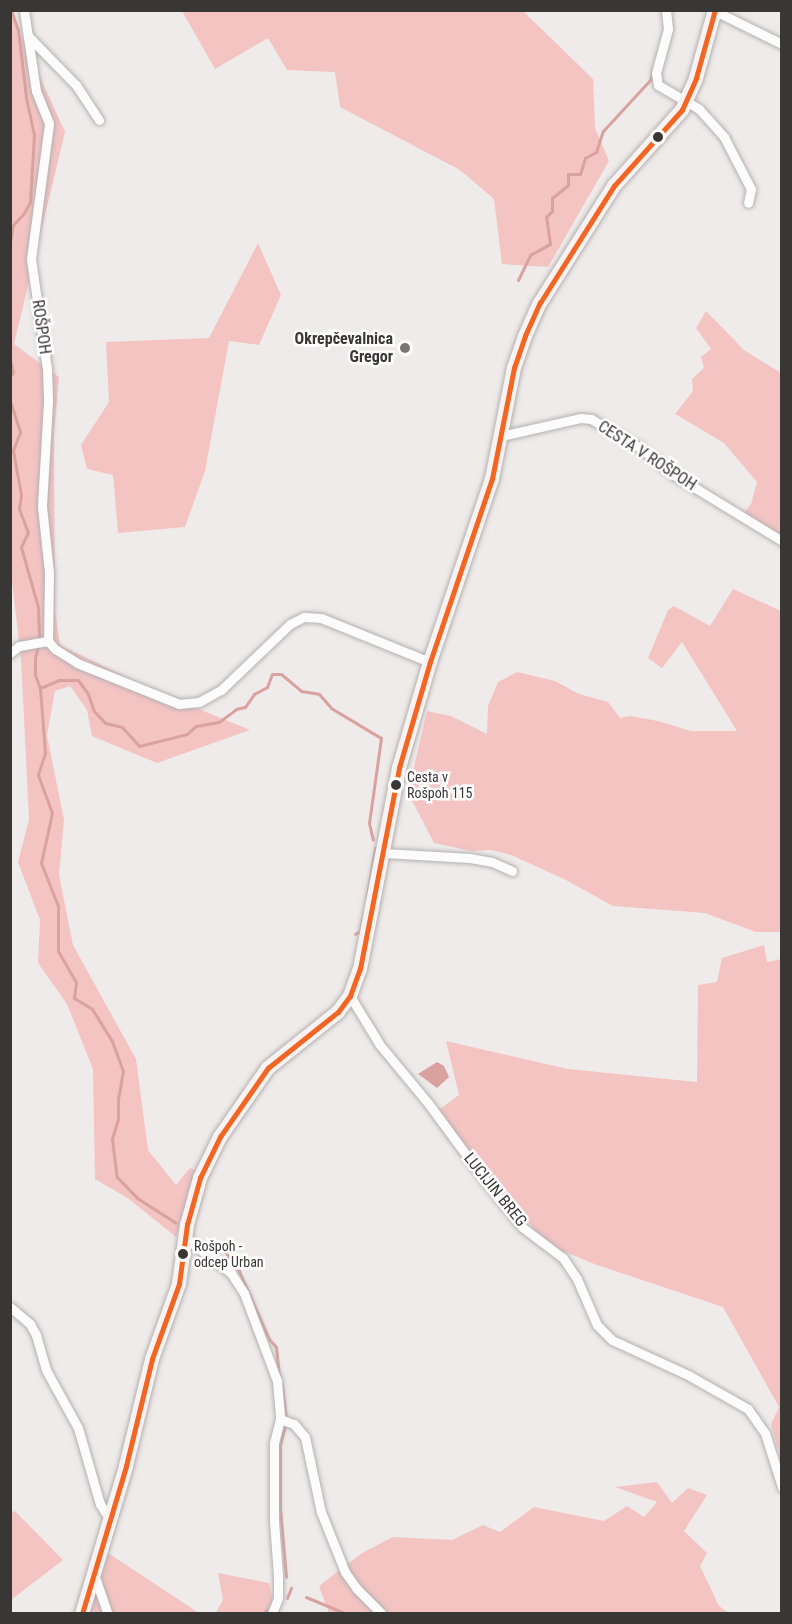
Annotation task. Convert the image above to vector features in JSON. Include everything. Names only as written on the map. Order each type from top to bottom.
[{"type":"street","name":"ROŠPOH","points":[[24,10],[36,91],[49,124],[32,259],[47,369],[48,402],[42,506],[49,573],[40,642]]},
{"type":"street","points":[[666,10],[668,29],[657,73],[658,85],[711,119],[724,137],[751,189],[748,203]]},
{"type":"street","points":[[82,1614],[126,1466],[152,1359],[180,1279],[190,1208],[200,1178],[234,1115],[268,1068],[338,1012],[350,996],[360,969],[399,768],[430,662],[492,479],[514,368],[540,303],[614,186],[681,112],[696,78],[715,11],[782,44]]},
{"type":"street","points":[[28,36],[76,85],[99,120]]},
{"type":"street","name":"CESTA V ROŠPOH","points":[[501,436],[580,418],[591,419],[639,447],[674,475],[782,541]]},
{"type":"street","points":[[10,653],[18,646],[40,642],[77,663],[180,704],[200,702],[221,690],[284,629],[304,617],[321,618],[430,662]]},
{"type":"street","points":[[384,853],[470,858],[492,862],[512,871]]},
{"type":"street","name":"LUCIJIN BREG","points":[[350,996],[380,1045],[428,1103],[522,1227],[563,1258],[577,1279],[597,1325],[612,1340],[688,1375],[748,1409],[765,1433],[781,1483]]},
{"type":"street","points":[[185,1239],[231,1273],[244,1293],[277,1381],[280,1419],[274,1443],[274,1521],[278,1598],[272,1614]]},
{"type":"street","points":[[10,1307],[30,1324],[36,1335],[46,1370],[78,1428],[100,1504],[109,1518]]},
{"type":"street","points":[[280,1419],[294,1424],[305,1437],[321,1512],[345,1572],[357,1589],[382,1614]]},
{"type":"street","points":[[92,1578],[96,1580],[108,1614]]},
{"type":"shaded area","points":[[10,11],[65,132],[14,344],[59,377],[54,435],[55,611],[60,645],[153,690],[250,730],[157,763],[92,736],[87,710],[70,686],[55,691],[47,735],[64,820],[59,875],[73,945],[136,1059],[148,1150],[176,1185],[190,1168],[198,1171],[176,1237],[129,1199],[95,1179],[93,1069],[67,1004],[38,963],[40,920],[18,862],[29,819],[21,658],[10,565]]},
{"type":"shaded area","points":[[182,11],[524,12],[593,79],[595,128],[609,161],[548,267],[502,264],[494,199],[460,170],[340,107],[335,72],[287,70],[268,38],[215,69]]},
{"type":"shaded area","points":[[258,243],[281,295],[259,345],[229,341],[205,471],[185,527],[118,533],[113,475],[87,469],[81,445],[109,402],[106,342],[209,338]]},
{"type":"shaded area","points":[[706,311],[744,350],[781,373],[781,535],[744,513],[751,504],[757,482],[724,443],[675,414],[693,391],[692,379],[704,368],[701,357],[711,349],[696,328]]},
{"type":"shaded area","points":[[733,589],[781,611],[781,932],[756,932],[705,913],[613,906],[564,879],[511,855],[491,850],[471,851],[434,843],[408,793],[427,711],[451,716],[487,734],[488,706],[498,682],[517,672],[555,681],[579,694],[608,702],[620,718],[630,716],[658,721],[691,731],[737,731],[682,642],[662,668],[648,658],[668,610],[674,606],[710,626]]},
{"type":"shaded area","points":[[764,945],[767,962],[781,959],[781,1460],[771,1424],[779,1407],[723,1307],[597,1265],[543,1243],[516,1203],[491,1181],[437,1111],[459,1095],[446,1041],[568,1069],[697,1082],[698,985],[717,982],[722,958]]},
{"type":"shaded area","points":[[437,1062],[444,1066],[449,1077],[437,1088],[418,1074]]},
{"type":"shaded area","points":[[657,1482],[672,1503],[688,1488],[707,1495],[684,1531],[707,1553],[700,1566],[719,1606],[729,1613],[329,1613],[319,1586],[362,1553],[393,1537],[452,1540],[483,1525],[500,1532],[534,1507],[604,1521],[627,1506],[644,1517],[657,1502],[615,1487]]},
{"type":"shaded area","points":[[15,1511],[63,1560],[11,1600],[11,1513]]},
{"type":"shaded area","points":[[108,1553],[199,1613],[90,1614]]},
{"type":"shaded area","points":[[218,1573],[269,1583],[275,1613],[215,1614],[223,1600]]},
{"type":"waterway","points":[[10,243],[13,225],[30,202],[34,135],[26,97],[18,30],[11,10]]},
{"type":"waterway","points":[[518,280],[530,255],[550,244],[546,217],[552,211],[552,198],[568,185],[568,174],[580,174],[585,158],[596,152],[603,131],[650,80],[653,69]]},
{"type":"waterway","points":[[10,360],[13,372],[10,376]]},
{"type":"waterway","points":[[10,401],[20,432],[13,450],[21,495],[19,509],[28,532],[21,547],[38,607],[39,643],[35,658],[35,675],[40,688],[45,753],[38,775],[52,813],[41,863],[58,906],[58,951],[76,982],[74,998],[92,1009],[112,1041],[123,1071],[118,1099],[118,1119],[112,1139],[117,1177],[137,1198],[176,1223]]},
{"type":"waterway","points":[[40,688],[59,680],[78,680],[88,694],[94,711],[105,723],[122,727],[139,746],[187,734],[196,726],[219,722],[236,709],[245,707],[254,694],[267,687],[272,674],[281,674],[301,691],[319,694],[331,708],[381,738],[369,823],[373,840]]},
{"type":"waterway","points":[[367,896],[375,848]]},
{"type":"waterway","points":[[355,934],[360,931],[364,912]]},
{"type":"waterway","points":[[209,1238],[224,1250],[239,1271],[269,1339],[276,1347],[279,1374]]},
{"type":"waterway","points":[[282,1386],[286,1417]]},
{"type":"waterway","points":[[285,1426],[280,1445],[280,1508],[286,1577]]},
{"type":"waterway","points":[[287,1598],[291,1588]]},
{"type":"waterway","points":[[306,1597],[347,1614]]},
{"type":"waterway","points":[[264,1614],[266,1610]]},
{"type":"transit line","points":[[82,1614],[126,1466],[152,1359],[179,1284],[187,1225],[200,1178],[220,1137],[268,1068],[338,1012],[350,996],[360,969],[399,768],[430,662],[492,479],[514,368],[525,336],[540,303],[614,186],[682,110],[696,78],[715,10]]},
{"type":"place","name":"Okrepčevalnica Gregor","points":[[405,348]]},
{"type":"place","name":"Cesta v Rošpoh 115","points":[[396,785]]},
{"type":"place","name":"Rošpoh - odcep Urban","points":[[183,1254]]}]
